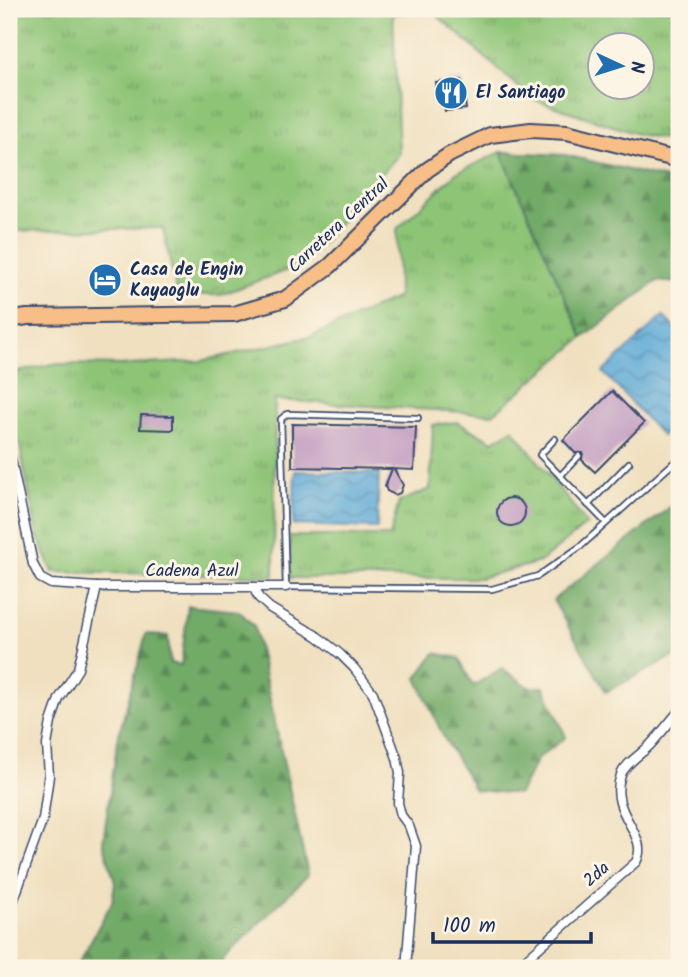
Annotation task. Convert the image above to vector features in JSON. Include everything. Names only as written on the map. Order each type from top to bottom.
[{"type":"main road","name":"Carretera Central","points":[[9,320],[27,317],[234,314],[285,299],[330,266],[427,170],[470,143],[490,135],[531,130],[567,132],[679,160]]},
{"type":"street","name":"Cadena Azul","points":[[9,450],[33,565],[40,578],[51,584],[97,587],[286,587]]},
{"type":"street","points":[[9,913],[43,819],[49,776],[47,745],[51,722],[59,699],[78,668],[97,587]]},
{"type":"street","points":[[253,587],[259,598],[270,608],[309,630],[340,654],[373,692],[397,758],[400,773],[398,803],[401,815],[409,826],[416,846],[406,968]]},
{"type":"street","name":"2da","points":[[516,968],[636,862],[640,853],[638,841],[619,806],[617,789],[622,772],[679,711]]},
{"type":"lane","points":[[418,418],[287,414],[281,419],[286,587],[492,589],[538,576],[581,546],[679,458]]},
{"type":"lane","points":[[555,439],[540,455],[606,523]]},
{"type":"lane","points":[[560,476],[579,456]]},
{"type":"lane","points":[[588,505],[629,463]]},
{"type":"shaded area","points":[[679,770],[679,856],[672,856],[674,773]]},
{"type":"green space","points":[[9,9],[419,9],[393,15],[399,154],[304,264],[220,295],[177,295],[163,228],[9,231]]},
{"type":"green space","points":[[430,9],[679,9],[679,142],[637,134],[532,99]]},
{"type":"green space","points":[[501,152],[583,338],[493,414],[275,400],[274,576],[53,572],[37,535],[19,442],[9,418],[9,374],[53,364],[130,365],[201,361],[313,336],[398,297],[397,229],[456,173]]},
{"type":"green space","points":[[501,152],[565,155],[679,182],[679,283],[657,281],[583,338]]},
{"type":"green space","points":[[457,422],[493,441],[513,429],[587,524],[540,562],[480,578],[290,578],[290,536],[390,536],[399,502],[430,489],[433,425]]},
{"type":"green space","points":[[679,500],[679,654],[606,692],[553,600]]},
{"type":"green space","points":[[188,606],[239,611],[254,626],[308,875],[223,959],[224,968],[76,968],[112,902],[115,882],[103,842],[118,738],[146,634],[168,636],[170,663],[181,665]]},
{"type":"green space","points":[[435,653],[459,658],[473,686],[502,668],[529,687],[544,687],[566,737],[537,759],[519,794],[475,790],[443,736],[417,678]]},
{"type":"water","points":[[663,316],[679,333],[679,420],[662,436],[603,372]]},
{"type":"water","points":[[295,471],[379,473],[377,528],[293,525]]},
{"type":"building","name":"El Santiago","points":[[462,80],[466,109],[445,111],[444,104],[439,105],[436,83]]},
{"type":"building","points":[[612,391],[644,423],[595,472],[582,460],[583,453],[575,453],[563,440]]},
{"type":"building","points":[[141,415],[173,416],[173,430],[140,429]]},
{"type":"building","points":[[292,424],[416,427],[414,470],[394,469],[403,485],[400,493],[395,495],[387,491],[385,486],[392,469],[292,467]]},
{"type":"building","points":[[511,498],[521,502],[525,512],[521,522],[511,526],[501,522],[497,512],[501,502]]},
{"type":"place","name":"El Santiago","points":[[451,93]]},
{"type":"place","name":"Casa de Engin Kayaoglu","points":[[105,280]]}]
